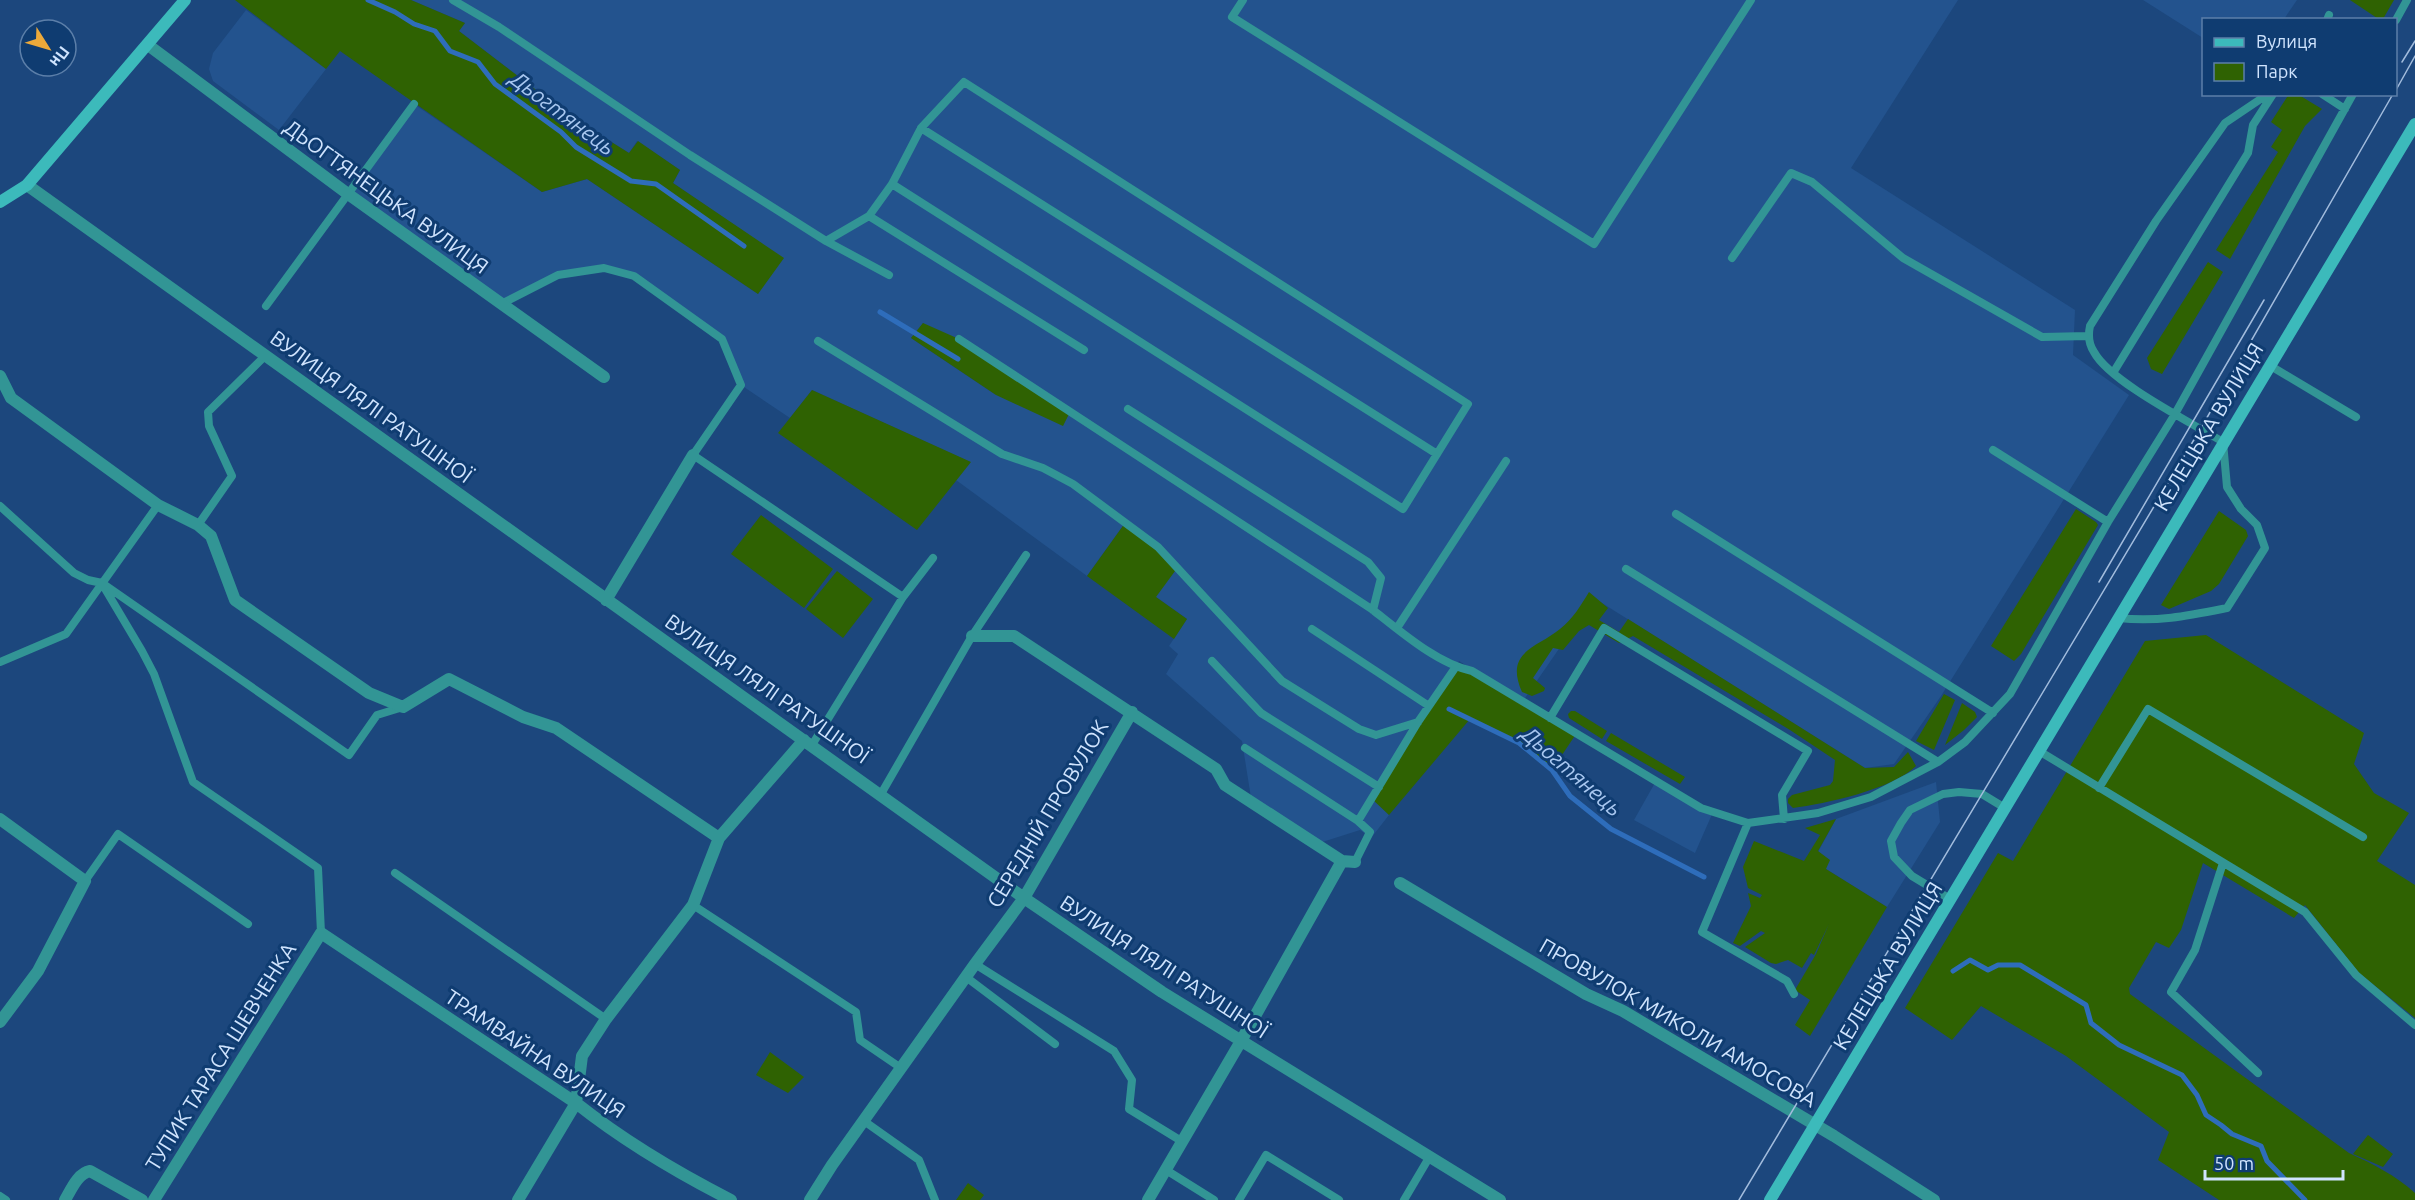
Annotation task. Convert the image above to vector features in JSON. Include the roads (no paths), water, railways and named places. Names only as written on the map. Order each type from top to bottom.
[{"type":"main road","points":[[0,202],[27,185],[185,0]]},
{"type":"main road","name":"КЕЛЕЦЬКА ВУЛИЦЯ","points":[[1770,1200],[2415,124]]},
{"type":"street","name":"ДЬОГТЯНЕЦЬКА ВУЛИЦЯ","points":[[148,45],[348,194],[604,376]]},
{"type":"street","name":"ВУЛИЦЯ ЛЯЛІ РАТУШНОЇ","points":[[27,185],[1024,898],[1162,992],[1500,1200]]},
{"type":"street","points":[[0,376],[11,398],[158,505],[198,525],[211,536],[235,600],[369,693],[403,707],[448,680],[523,717],[556,728],[719,838]]},
{"type":"street","points":[[606,600],[693,455]]},
{"type":"street","points":[[972,636],[1014,636],[1216,769],[1225,785],[1349,861],[1148,1200]]},
{"type":"street","name":"СЕРЕДНІЙ ПРОВУЛОК","points":[[810,1200],[966,976],[1024,898],[1132,712]]},
{"type":"street","points":[[518,1200],[576,1103],[582,1056],[606,1019],[693,905],[719,838],[808,742]]},
{"type":"street","points":[[0,819],[85,881],[38,971],[0,1022]]},
{"type":"street","name":"ПРОВУЛОК МИКОЛИ АМОСОВА","points":[[1400,883],[1586,994],[1623,1011],[1816,1125],[1934,1200]]},
{"type":"street","name":"ТРАМВАЙНА ВУЛИЦЯ","points":[[321,933],[576,1103],[615,1134],[691,1180],[731,1200]]},
{"type":"street","name":"ТУПИК ТАРАСА ШЕВЧЕНКА","points":[[154,1200],[321,933]]},
{"type":"street","name":"ТУПИК ТАРАСА ШЕВЧЕНКА","points":[[65,1200],[81,1175],[90,1171],[142,1200]]},
{"type":"lane","points":[[453,0],[499,27],[690,155],[826,241],[889,275]]},
{"type":"lane","points":[[1243,0],[1232,17],[1594,244],[1751,0]]},
{"type":"lane","points":[[2397,18],[2406,0]]},
{"type":"lane","points":[[826,241],[869,216],[892,184],[921,128],[964,82],[1468,404],[1403,509],[892,184]]},
{"type":"lane","points":[[2118,618],[2146,621],[2227,608],[2265,548],[2257,525],[2241,509],[2228,487],[2223,442],[2113,373],[2094,353],[2088,336],[2090,326],[2156,221],[2225,123],[2265,96]]},
{"type":"lane","points":[[2113,373],[2248,153],[2253,125],[2272,96]]},
{"type":"lane","points":[[2325,96],[2345,109]]},
{"type":"lane","points":[[959,339],[1373,610],[1455,668],[1472,671],[1701,808],[1748,823],[1784,819],[1818,813],[1871,797],[1938,762],[1965,742],[2010,694],[2108,522],[2175,414],[2352,96]]},
{"type":"lane","points":[[266,306],[414,104]]},
{"type":"lane","points":[[921,128],[1437,454]]},
{"type":"lane","points":[[1732,258],[1791,173],[1812,182],[1903,258],[2042,337],[2088,336]]},
{"type":"lane","points":[[869,216],[1084,350]]},
{"type":"lane","points":[[501,304],[558,275],[604,268],[634,276],[722,339],[741,386],[693,455],[903,597]]},
{"type":"lane","points":[[818,341],[1002,454],[1043,468],[1073,484],[1158,547],[1282,681],[1359,729],[1376,735],[1418,722]]},
{"type":"lane","points":[[198,525],[232,476],[210,426],[208,412],[265,356]]},
{"type":"lane","points":[[2269,365],[2356,417]]},
{"type":"lane","points":[[1128,409],[1368,562],[1381,578],[1373,610]]},
{"type":"lane","points":[[1994,450],[2108,522]]},
{"type":"lane","points":[[1396,628],[1506,461]]},
{"type":"lane","points":[[0,662],[66,634],[158,505]]},
{"type":"lane","points":[[0,506],[74,573],[88,580],[102,583],[349,754],[377,715],[403,707]]},
{"type":"lane","points":[[1676,514],[1994,713]]},
{"type":"lane","points":[[881,794],[972,636],[1026,555]]},
{"type":"lane","points":[[808,742],[903,597],[933,558]]},
{"type":"lane","points":[[1626,569],[1938,762]]},
{"type":"lane","points":[[102,583],[154,675],[193,782],[318,868],[321,933]]},
{"type":"lane","points":[[1550,718],[1604,628],[1808,752],[1782,795],[1784,819]]},
{"type":"lane","points":[[1312,629],[1429,706]]},
{"type":"lane","points":[[1212,662],[1261,712],[1379,787]]},
{"type":"lane","points":[[1358,821],[1418,722],[1455,668]]},
{"type":"lane","points":[[2099,788],[2148,709],[2363,837]]},
{"type":"lane","points":[[1245,748],[1358,821],[1370,832],[1349,861]]},
{"type":"lane","points":[[2039,751],[2305,912],[2356,975],[2415,1025]]},
{"type":"lane","points":[[1950,899],[1912,876],[1894,857],[1891,841],[1901,823],[1910,810],[1943,794],[1959,792],[1982,794],[2005,808]]},
{"type":"lane","points":[[1748,823],[1702,932],[1786,981],[1794,994]]},
{"type":"lane","points":[[85,881],[118,834],[248,924]]},
{"type":"lane","points":[[2223,863],[2195,950],[2170,992],[2258,1073]]},
{"type":"lane","points":[[394,873],[606,1019]]},
{"type":"lane","points":[[693,905],[856,1012],[860,1040],[901,1068]]},
{"type":"lane","points":[[975,964],[1114,1051],[1132,1080],[1129,1109],[1183,1142]]},
{"type":"lane","points":[[966,976],[1055,1044]]},
{"type":"lane","points":[[864,1120],[919,1160],[935,1200]]},
{"type":"lane","points":[[1239,1200],[1266,1155],[1339,1200]]},
{"type":"lane","points":[[1404,1200],[1430,1156]]},
{"type":"lane","points":[[1166,1170],[1214,1200]]},
{"type":"lane","points":[[0,1196],[6,1200]]},
{"type":"waterway","name":"Дьогтянець","points":[[368,0],[395,12],[414,24],[435,31],[450,51],[478,62],[495,84],[561,132],[576,147],[631,181],[656,184],[744,246]]},
{"type":"waterway","name":"Дьогтянець","points":[[880,312],[958,359]]},
{"type":"waterway","name":"Дьогтянець","points":[[1449,709],[1519,743],[1552,770],[1570,796],[1611,829],[1704,877]]},
{"type":"waterway","name":"Дьогтянець","points":[[1953,971],[1970,960],[1988,970],[1998,965],[2020,965],[2086,1005],[2091,1023],[2119,1045],[2182,1075],[2197,1095],[2206,1115],[2232,1134],[2261,1146],[2267,1161],[2305,1200]]},
{"type":"tram line","points":[[2402,62],[2415,41]]},
{"type":"tram line","points":[[2397,88],[2415,56]]},
{"type":"tram line","points":[[1739,1200],[2201,428],[2392,96]]},
{"type":"tram line","points":[[2099,582],[2264,300]]}]
